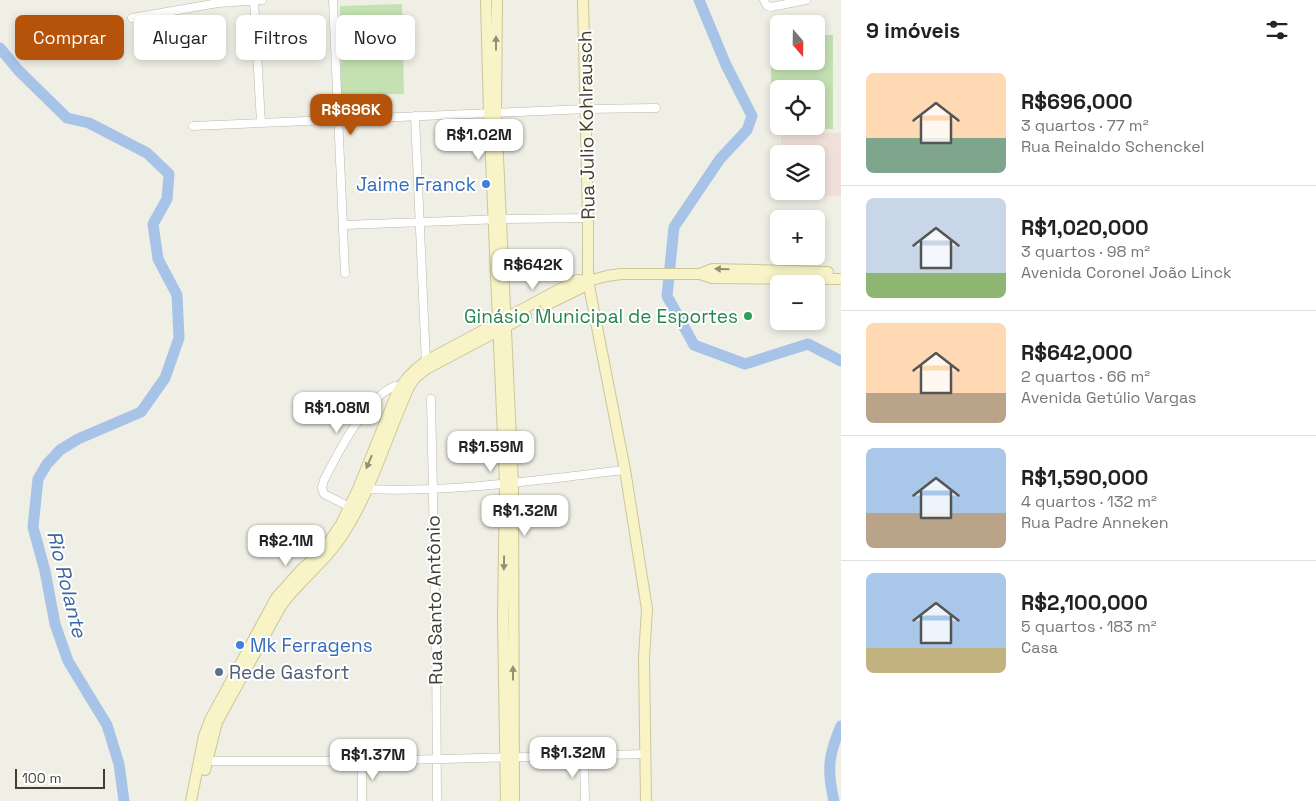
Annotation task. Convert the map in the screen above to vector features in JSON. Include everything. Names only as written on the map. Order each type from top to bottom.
[{"type":"main road","points":[[486,0],[493,113],[509,483],[503,618],[509,757],[514,801]]},
{"type":"main road","points":[[493,113],[496,0]]},
{"type":"main road","name":"Rua Julio Kohlrausch","points":[[583,0],[588,281],[625,470],[647,609],[644,658],[646,801]]},
{"type":"main road","points":[[197,801],[204,761],[204,736],[210,720],[292,590],[332,551],[342,537],[413,370],[426,365],[543,303],[577,280],[588,281],[607,276],[649,274],[700,274],[712,278],[841,273]]},
{"type":"main road","points":[[768,275],[841,279]]},
{"type":"main road","points":[[240,672],[276,598],[300,571],[325,548],[341,524],[348,506],[363,489]]},
{"type":"main road","points":[[506,801],[509,757]]},
{"type":"main road","points":[[191,801],[204,761]]},
{"type":"street","points":[[178,0],[178,10]]},
{"type":"street","points":[[254,0],[262,123]]},
{"type":"street","points":[[132,18],[218,3],[262,0]]},
{"type":"street","points":[[333,0],[345,273]]},
{"type":"street","points":[[764,0],[767,6],[771,7],[806,0]]},
{"type":"street","points":[[194,126],[586,109],[656,108]]},
{"type":"street","points":[[415,116],[426,365]]},
{"type":"street","points":[[344,226],[588,218]]},
{"type":"street","points":[[348,506],[325,495],[322,486],[358,420],[387,389],[394,386],[403,390]]},
{"type":"street","name":"Rua Santo Antônio","points":[[431,399],[437,801]]},
{"type":"street","points":[[363,489],[432,489],[509,483],[625,470]]},
{"type":"street","points":[[204,761],[362,761],[644,754]]},
{"type":"street","points":[[584,756],[585,801]]},
{"type":"street","points":[[362,761],[362,801]]},
{"type":"shaded area","points":[[841,133],[841,196],[825,196],[825,145],[781,145],[781,135]]},
{"type":"green space","points":[[402,4],[402,15],[340,15],[340,6]]},
{"type":"green space","points":[[825,35],[833,35],[833,129],[825,129],[825,80],[771,80],[771,70],[825,70]]},
{"type":"green space","points":[[341,60],[403,60],[404,94],[341,95]]},
{"type":"green space","points":[[387,96],[388,111],[343,113],[343,98]]},
{"type":"waterway","points":[[699,0],[726,65],[752,116],[747,130],[720,159],[674,227],[667,296],[694,345],[745,364],[808,344],[841,361]]},
{"type":"waterway","name":"Rio Rolante","points":[[0,48],[18,70],[67,118],[89,123],[147,153],[169,174],[167,199],[153,224],[158,259],[177,295],[179,338],[165,378],[141,412],[78,439],[60,450],[47,464],[38,479],[33,527],[45,571],[55,624],[68,661],[107,725],[119,764],[124,801]]},
{"type":"waterway","points":[[834,801],[830,781],[830,763],[833,746],[841,726]]},
{"type":"place","name":"Jaime Franck","points":[[486,184]]},
{"type":"place","name":"Ginásio Municipal de Esportes","points":[[748,316]]},
{"type":"place","name":"Mk Ferragens","points":[[240,645]]},
{"type":"place","name":"Rede Gasfort","points":[[219,672]]}]
